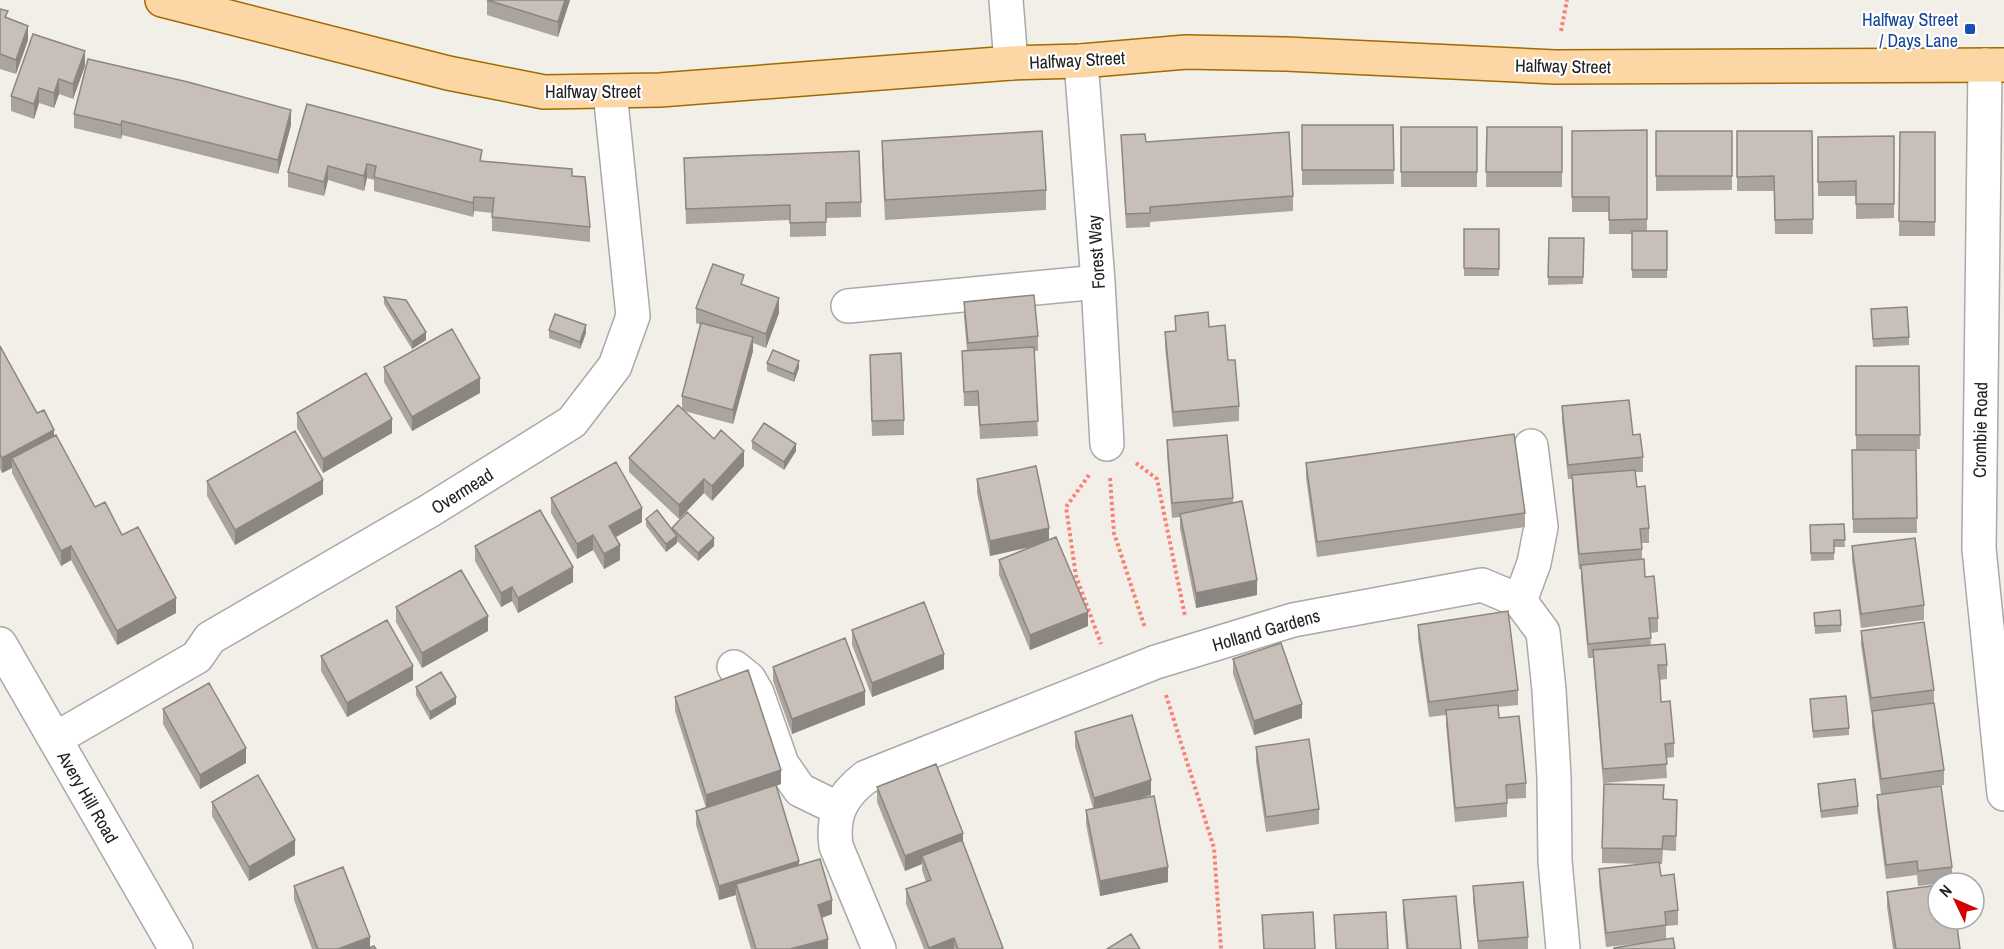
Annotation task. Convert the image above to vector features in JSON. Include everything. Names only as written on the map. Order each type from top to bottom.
[{"type":"main road","name":"Halfway Street","points":[[162,0],[231,9],[448,73],[544,92],[660,90],[1186,52],[1286,54],[1556,67],[1995,65]]},
{"type":"street","points":[[1006,0],[1011,63]]},
{"type":"street","name":"Forest Way","points":[[1081,61],[1108,450]]},
{"type":"street","name":"Crombie Road","points":[[1995,65],[1979,549],[2004,794]]},
{"type":"street","name":"Overmead","points":[[55,740],[197,657],[210,638],[429,512],[572,422],[615,366],[633,316],[610,92]]},
{"type":"street","points":[[848,306],[1098,282]]},
{"type":"street","points":[[1530,446],[1541,527],[1534,563],[1520,601],[1542,632],[1549,690],[1554,777],[1555,861],[1563,949]]},
{"type":"street","name":"Holland Gardens","points":[[879,949],[836,846],[834,833],[839,808],[852,789],[866,777],[1156,662],[1293,620],[1482,585],[1520,601]]},
{"type":"street","name":"Avery Hill Road","points":[[0,644],[176,949]]},
{"type":"street","points":[[734,667],[749,679],[757,693],[782,764],[800,790],[839,808]]},
{"type":"path","points":[[1108,450],[1126,455],[1157,479],[1185,617]]},
{"type":"path","points":[[1102,647],[1076,576],[1066,507],[1108,450]]},
{"type":"path","points":[[1108,450],[1114,533],[1214,848],[1221,949]]},
{"type":"building","points":[[487,0],[565,0],[558,22]]},
{"type":"building","points":[[0,9],[8,11],[5,17],[28,26],[16,60],[0,54]]},
{"type":"building","points":[[33,34],[85,51],[73,84],[59,79],[54,93],[39,88],[34,104],[11,96]]},
{"type":"building","points":[[88,59],[188,82],[291,110],[278,160],[122,121],[121,125],[74,114]]},
{"type":"building","points":[[307,104],[482,150],[480,161],[572,169],[572,176],[585,177],[590,227],[492,217],[494,198],[474,197],[473,203],[374,177],[376,166],[367,164],[364,176],[328,166],[324,182],[288,172]]},
{"type":"building","points":[[1302,125],[1393,125],[1394,170],[1302,170]]},
{"type":"building","points":[[1401,127],[1477,127],[1477,172],[1401,172]]},
{"type":"building","points":[[1487,127],[1562,127],[1562,172],[1486,172]]},
{"type":"building","points":[[1647,130],[1647,219],[1609,220],[1609,197],[1572,197],[1572,131]]},
{"type":"building","points":[[1042,131],[1046,190],[885,200],[882,141]]},
{"type":"building","points":[[1656,131],[1732,131],[1732,176],[1656,176]]},
{"type":"building","points":[[1737,131],[1812,131],[1813,219],[1775,220],[1774,176],[1737,177]]},
{"type":"building","points":[[1289,132],[1293,196],[1150,207],[1150,213],[1126,214],[1121,135],[1145,134],[1146,142]]},
{"type":"building","points":[[1900,132],[1935,132],[1935,222],[1899,221]]},
{"type":"building","points":[[1894,136],[1894,204],[1856,204],[1856,181],[1818,182],[1818,137]]},
{"type":"building","points":[[859,151],[861,202],[826,203],[826,222],[790,223],[790,205],[686,209],[684,158]]},
{"type":"building","points":[[1464,229],[1499,229],[1499,269],[1464,268]]},
{"type":"building","points":[[1632,231],[1667,231],[1667,270],[1632,270]]},
{"type":"building","points":[[1549,238],[1584,238],[1583,277],[1548,277]]},
{"type":"building","points":[[713,264],[744,275],[741,284],[779,298],[766,334],[696,308]]},
{"type":"building","points":[[1034,295],[1038,336],[968,343],[964,302]]},
{"type":"building","points":[[384,297],[406,300],[426,332],[412,342]]},
{"type":"building","points":[[1907,307],[1909,337],[1873,339],[1871,309]]},
{"type":"building","points":[[1208,312],[1209,327],[1225,325],[1228,360],[1235,360],[1239,406],[1173,412],[1165,332],[1176,331],[1175,316]]},
{"type":"building","points":[[555,314],[586,325],[580,342],[549,330]]},
{"type":"building","points":[[701,323],[753,337],[733,410],[682,396]]},
{"type":"building","points":[[452,329],[480,378],[412,417],[384,367]]},
{"type":"building","points":[[0,346],[37,413],[44,410],[54,430],[2,458],[0,455]]},
{"type":"building","points":[[1034,347],[1038,421],[980,425],[978,391],[964,392],[962,351]]},
{"type":"building","points":[[773,350],[799,361],[794,374],[767,363]]},
{"type":"building","points":[[901,353],[904,420],[872,421],[870,355]]},
{"type":"building","points":[[1856,366],[1919,366],[1920,435],[1856,435]]},
{"type":"building","points":[[366,373],[392,419],[323,459],[297,413]]},
{"type":"building","points":[[1629,400],[1633,435],[1640,434],[1643,457],[1568,465],[1562,406]]},
{"type":"building","points":[[678,405],[714,439],[721,430],[744,451],[712,486],[704,479],[679,505],[629,458]]},
{"type":"building","points":[[764,423],[796,444],[784,462],[752,441]]},
{"type":"building","points":[[295,431],[323,480],[235,530],[207,481]]},
{"type":"building","points":[[1514,434],[1525,513],[1317,542],[1306,463]]},
{"type":"building","points":[[56,435],[95,507],[105,502],[122,535],[138,527],[176,598],[117,631],[71,546],[61,551],[12,458]]},
{"type":"building","points":[[1227,435],[1233,498],[1172,503],[1167,440]]},
{"type":"building","points":[[1852,450],[1916,450],[1917,518],[1853,519]]},
{"type":"building","points":[[616,462],[642,508],[609,526],[620,545],[604,554],[593,535],[577,544],[551,498]]},
{"type":"building","points":[[1036,466],[1049,528],[990,541],[977,479]]},
{"type":"building","points":[[1635,470],[1637,487],[1645,486],[1649,528],[1640,529],[1642,549],[1579,554],[1572,475]]},
{"type":"building","points":[[1242,501],[1257,580],[1196,593],[1180,514]]},
{"type":"building","points":[[540,510],[573,567],[518,598],[512,587],[501,593],[475,546]]},
{"type":"building","points":[[657,510],[677,536],[666,544],[646,519]]},
{"type":"building","points":[[687,512],[714,538],[698,553],[672,528]]},
{"type":"building","points":[[1844,524],[1845,540],[1834,540],[1834,553],[1811,553],[1810,525]]},
{"type":"building","points":[[1056,537],[1088,612],[1030,635],[999,560]]},
{"type":"building","points":[[1915,538],[1924,605],[1861,614],[1852,546]]},
{"type":"building","points":[[1644,559],[1645,577],[1654,576],[1658,618],[1649,618],[1651,638],[1588,644],[1581,565]]},
{"type":"building","points":[[461,570],[488,616],[422,653],[396,607]]},
{"type":"building","points":[[924,602],[944,654],[872,683],[852,630]]},
{"type":"building","points":[[1840,610],[1841,625],[1815,626],[1814,613]]},
{"type":"building","points":[[1508,611],[1518,690],[1429,702],[1418,625]]},
{"type":"building","points":[[387,620],[413,666],[347,703],[321,656]]},
{"type":"building","points":[[1924,622],[1934,690],[1871,698],[1861,631]]},
{"type":"building","points":[[845,638],[865,691],[792,719],[773,667]]},
{"type":"building","points":[[1281,643],[1302,704],[1254,721],[1233,659]]},
{"type":"building","points":[[1665,644],[1667,665],[1658,665],[1661,702],[1670,701],[1674,743],[1665,744],[1667,764],[1603,769],[1593,650]]},
{"type":"building","points":[[748,670],[781,770],[706,795],[675,697]]},
{"type":"building","points":[[441,672],[456,697],[430,712],[416,687]]},
{"type":"building","points":[[209,683],[246,748],[200,775],[163,709]]},
{"type":"building","points":[[1846,696],[1849,728],[1813,731],[1810,699]]},
{"type":"building","points":[[1934,703],[1944,770],[1881,779],[1872,711]]},
{"type":"building","points":[[1498,705],[1499,718],[1519,716],[1526,783],[1506,785],[1507,803],[1455,808],[1446,710]]},
{"type":"building","points":[[1132,715],[1151,780],[1094,798],[1075,732]]},
{"type":"building","points":[[1309,739],[1319,809],[1266,817],[1256,747]]},
{"type":"building","points":[[936,764],[963,833],[905,856],[877,787]]},
{"type":"building","points":[[258,775],[295,840],[249,867],[212,802]]},
{"type":"building","points":[[1855,779],[1858,806],[1821,811],[1818,784]]},
{"type":"building","points":[[1604,784],[1664,785],[1663,799],[1677,800],[1676,836],[1663,836],[1662,849],[1602,848]]},
{"type":"building","points":[[776,785],[799,861],[719,886],[696,811]]},
{"type":"building","points":[[1941,786],[1952,867],[1918,871],[1917,861],[1886,865],[1877,795]]},
{"type":"building","points":[[1154,796],[1168,867],[1100,881],[1086,810]]},
{"type":"building","points":[[962,840],[1003,948],[958,949],[954,938],[929,948],[906,889],[931,880],[922,856]]},
{"type":"building","points":[[820,859],[832,900],[818,905],[828,939],[790,949],[756,949],[736,884]]},
{"type":"building","points":[[1659,862],[1661,876],[1674,874],[1678,910],[1665,912],[1666,925],[1606,933],[1599,869]]},
{"type":"building","points":[[343,867],[370,937],[338,949],[318,949],[294,886]]},
{"type":"building","points":[[1523,882],[1528,937],[1478,941],[1473,886]]},
{"type":"building","points":[[1926,887],[1926,931],[1958,931],[1960,949],[1896,949],[1887,892]]},
{"type":"building","points":[[1456,896],[1461,949],[1408,949],[1403,900]]},
{"type":"building","points":[[1313,912],[1315,949],[1264,949],[1262,915]]},
{"type":"building","points":[[1386,912],[1388,949],[1336,949],[1334,915]]},
{"type":"building","points":[[1131,934],[1140,949],[1107,949]]},
{"type":"building","points":[[1673,938],[1675,949],[1614,949],[1614,948]]},
{"type":"place","name":"Halfway Street / Days Lane","points":[[1970,29]]}]
